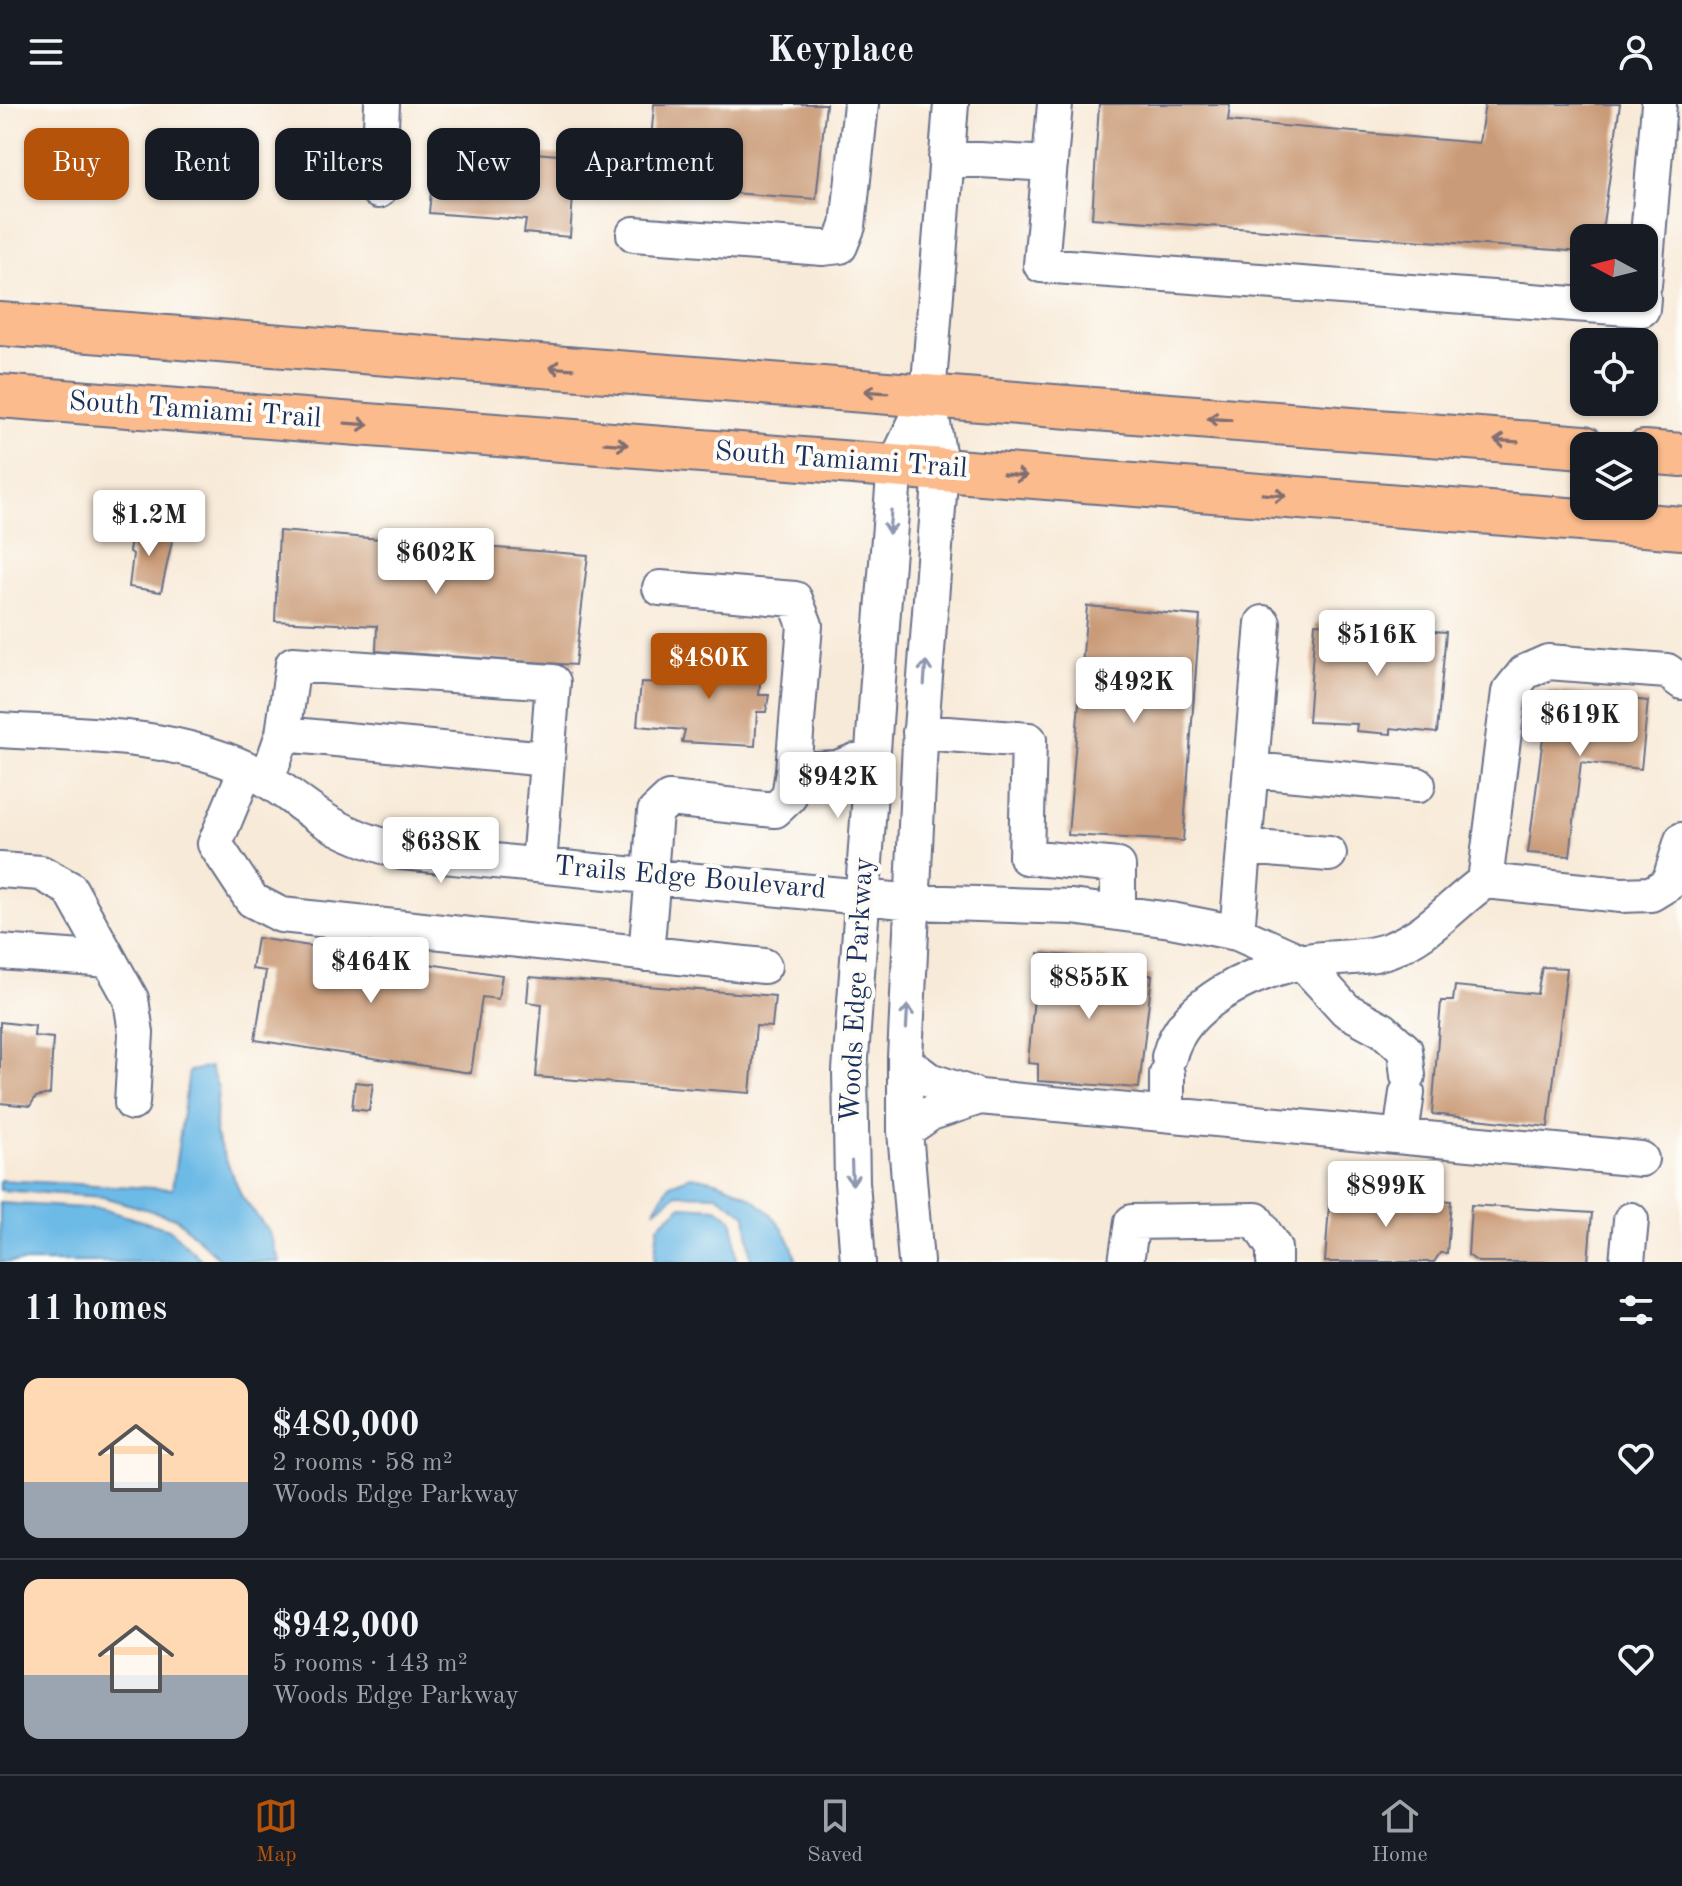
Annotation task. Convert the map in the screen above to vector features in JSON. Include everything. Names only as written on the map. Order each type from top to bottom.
[{"type":"main road","points":[[4,325],[1570,446]]},
{"type":"main road","name":"South Tamiami Trail","points":[[0,396],[1682,528]]},
{"type":"main road","points":[[1658,453],[1682,455]]},
{"type":"street","points":[[381,128],[382,104]]},
{"type":"street","points":[[634,234],[823,248],[840,246],[848,226],[861,104]]},
{"type":"street","points":[[928,396],[951,104]]},
{"type":"street","points":[[1055,104],[1041,265],[1570,304]]},
{"type":"street","points":[[1657,224],[1667,178],[1659,104]]},
{"type":"street","points":[[946,158],[1050,164]]},
{"type":"street","name":"Woods Edge Parkway","points":[[858,1262],[852,1182],[850,1071],[895,465],[928,396]]},
{"type":"street","name":"Woods Edge Parkway","points":[[916,1262],[905,1131],[905,1062],[920,732],[941,469],[928,396]]},
{"type":"street","points":[[646,954],[655,812],[669,799],[775,810],[789,797],[805,625],[795,599],[660,588]]},
{"type":"street","points":[[1237,933],[1263,623]]},
{"type":"street","points":[[1167,1114],[1168,1066],[1174,1036],[1191,1016],[1231,987],[1302,962],[1354,959],[1424,935],[1485,881],[1509,692],[1525,672],[1548,662],[1667,671],[1682,682]]},
{"type":"street","points":[[539,865],[553,682],[293,664],[283,734],[215,844],[252,900],[264,909],[281,915],[764,966]]},
{"type":"street","name":"Trails Edge Boulevard","points":[[0,730],[147,739],[194,748],[256,774],[318,816],[359,839],[402,852],[913,902],[1072,907],[1237,933],[1302,962]]},
{"type":"street","points":[[920,732],[1029,740],[1026,857],[1118,866],[1118,913]]},
{"type":"street","points":[[283,734],[547,759]]},
{"type":"street","points":[[793,770],[837,768],[855,761],[872,761]]},
{"type":"street","points":[[1251,770],[1418,785]]},
{"type":"street","points":[[1485,881],[1621,895],[1651,894],[1669,883],[1682,840]]},
{"type":"street","points":[[1245,847],[1329,854]]},
{"type":"street","points":[[0,870],[41,873],[70,889],[131,999],[136,1033],[132,1103]]},
{"type":"street","points":[[0,952],[109,960]]},
{"type":"street","points":[[1302,962],[1346,1010],[1383,1030],[1405,1050],[1407,1084],[1401,1135]]},
{"type":"street","points":[[905,1062],[929,1080],[980,1097],[1641,1159]]},
{"type":"street","points":[[905,1131],[931,1113],[980,1097]]},
{"type":"street","points":[[1126,1262],[1132,1222],[1256,1220],[1274,1248],[1274,1262]]},
{"type":"street","points":[[1627,1262],[1631,1220]]},
{"type":"water","points":[[210,1067],[218,1088],[215,1134],[242,1197],[268,1230],[280,1262],[223,1262],[176,1218],[103,1197],[0,1190],[0,1180],[172,1189],[189,1071]]},
{"type":"water","points":[[691,1176],[726,1185],[758,1202],[782,1228],[797,1262],[751,1262],[746,1215],[717,1195],[677,1194],[654,1211],[670,1184]]},
{"type":"water","points":[[0,1203],[102,1209],[169,1229],[204,1262],[0,1262]]},
{"type":"water","points":[[681,1206],[717,1208],[733,1220],[737,1262],[654,1262],[658,1226]]},
{"type":"building","points":[[654,104],[826,104],[816,199],[743,194],[743,128],[652,128]]},
{"type":"building","points":[[1099,104],[1230,104],[1228,121],[1479,143],[1485,104],[1620,104],[1603,224],[1570,224],[1570,251],[1092,218]]},
{"type":"building","points":[[540,153],[556,155],[556,200],[573,200],[570,237],[524,233],[526,220],[429,213],[430,200],[540,200]]},
{"type":"building","points":[[134,525],[174,532],[161,592],[129,587],[133,554],[129,551]]},
{"type":"building","points":[[279,531],[588,555],[575,665],[376,651],[377,626],[275,621]]},
{"type":"building","points":[[1087,606],[1200,616],[1183,841],[1068,835]]},
{"type":"building","points":[[1315,623],[1446,632],[1437,733],[1391,728],[1391,734],[1356,731],[1357,724],[1308,722]]},
{"type":"building","points":[[720,652],[745,653],[744,658],[762,660],[759,695],[769,695],[766,712],[757,712],[755,746],[682,742],[685,730],[637,726],[641,682],[686,684],[689,655],[719,657]]},
{"type":"building","points":[[1549,691],[1648,701],[1641,769],[1581,762],[1570,856],[1528,853]]},
{"type":"building","points":[[257,938],[502,975],[498,999],[482,997],[471,1073],[255,1040],[266,971],[252,969]]},
{"type":"building","points":[[1038,953],[1143,962],[1142,975],[1152,975],[1139,1088],[1038,1081],[1038,1064],[1028,1063]]},
{"type":"building","points":[[1542,967],[1567,968],[1548,1127],[1432,1114],[1441,1001],[1453,1001],[1455,986],[1537,994]]},
{"type":"building","points":[[529,977],[775,996],[772,1027],[756,1026],[750,1093],[536,1077],[542,1004],[527,1002]]},
{"type":"building","points":[[0,1022],[35,1026],[34,1036],[53,1038],[50,1094],[36,1097],[30,1106],[0,1103]]},
{"type":"building","points":[[355,1082],[373,1084],[369,1111],[352,1109]]},
{"type":"building","points":[[1330,1192],[1451,1201],[1447,1253],[1440,1253],[1434,1262],[1325,1262]]},
{"type":"building","points":[[1471,1205],[1592,1213],[1588,1262],[1478,1262],[1468,1255]]}]
